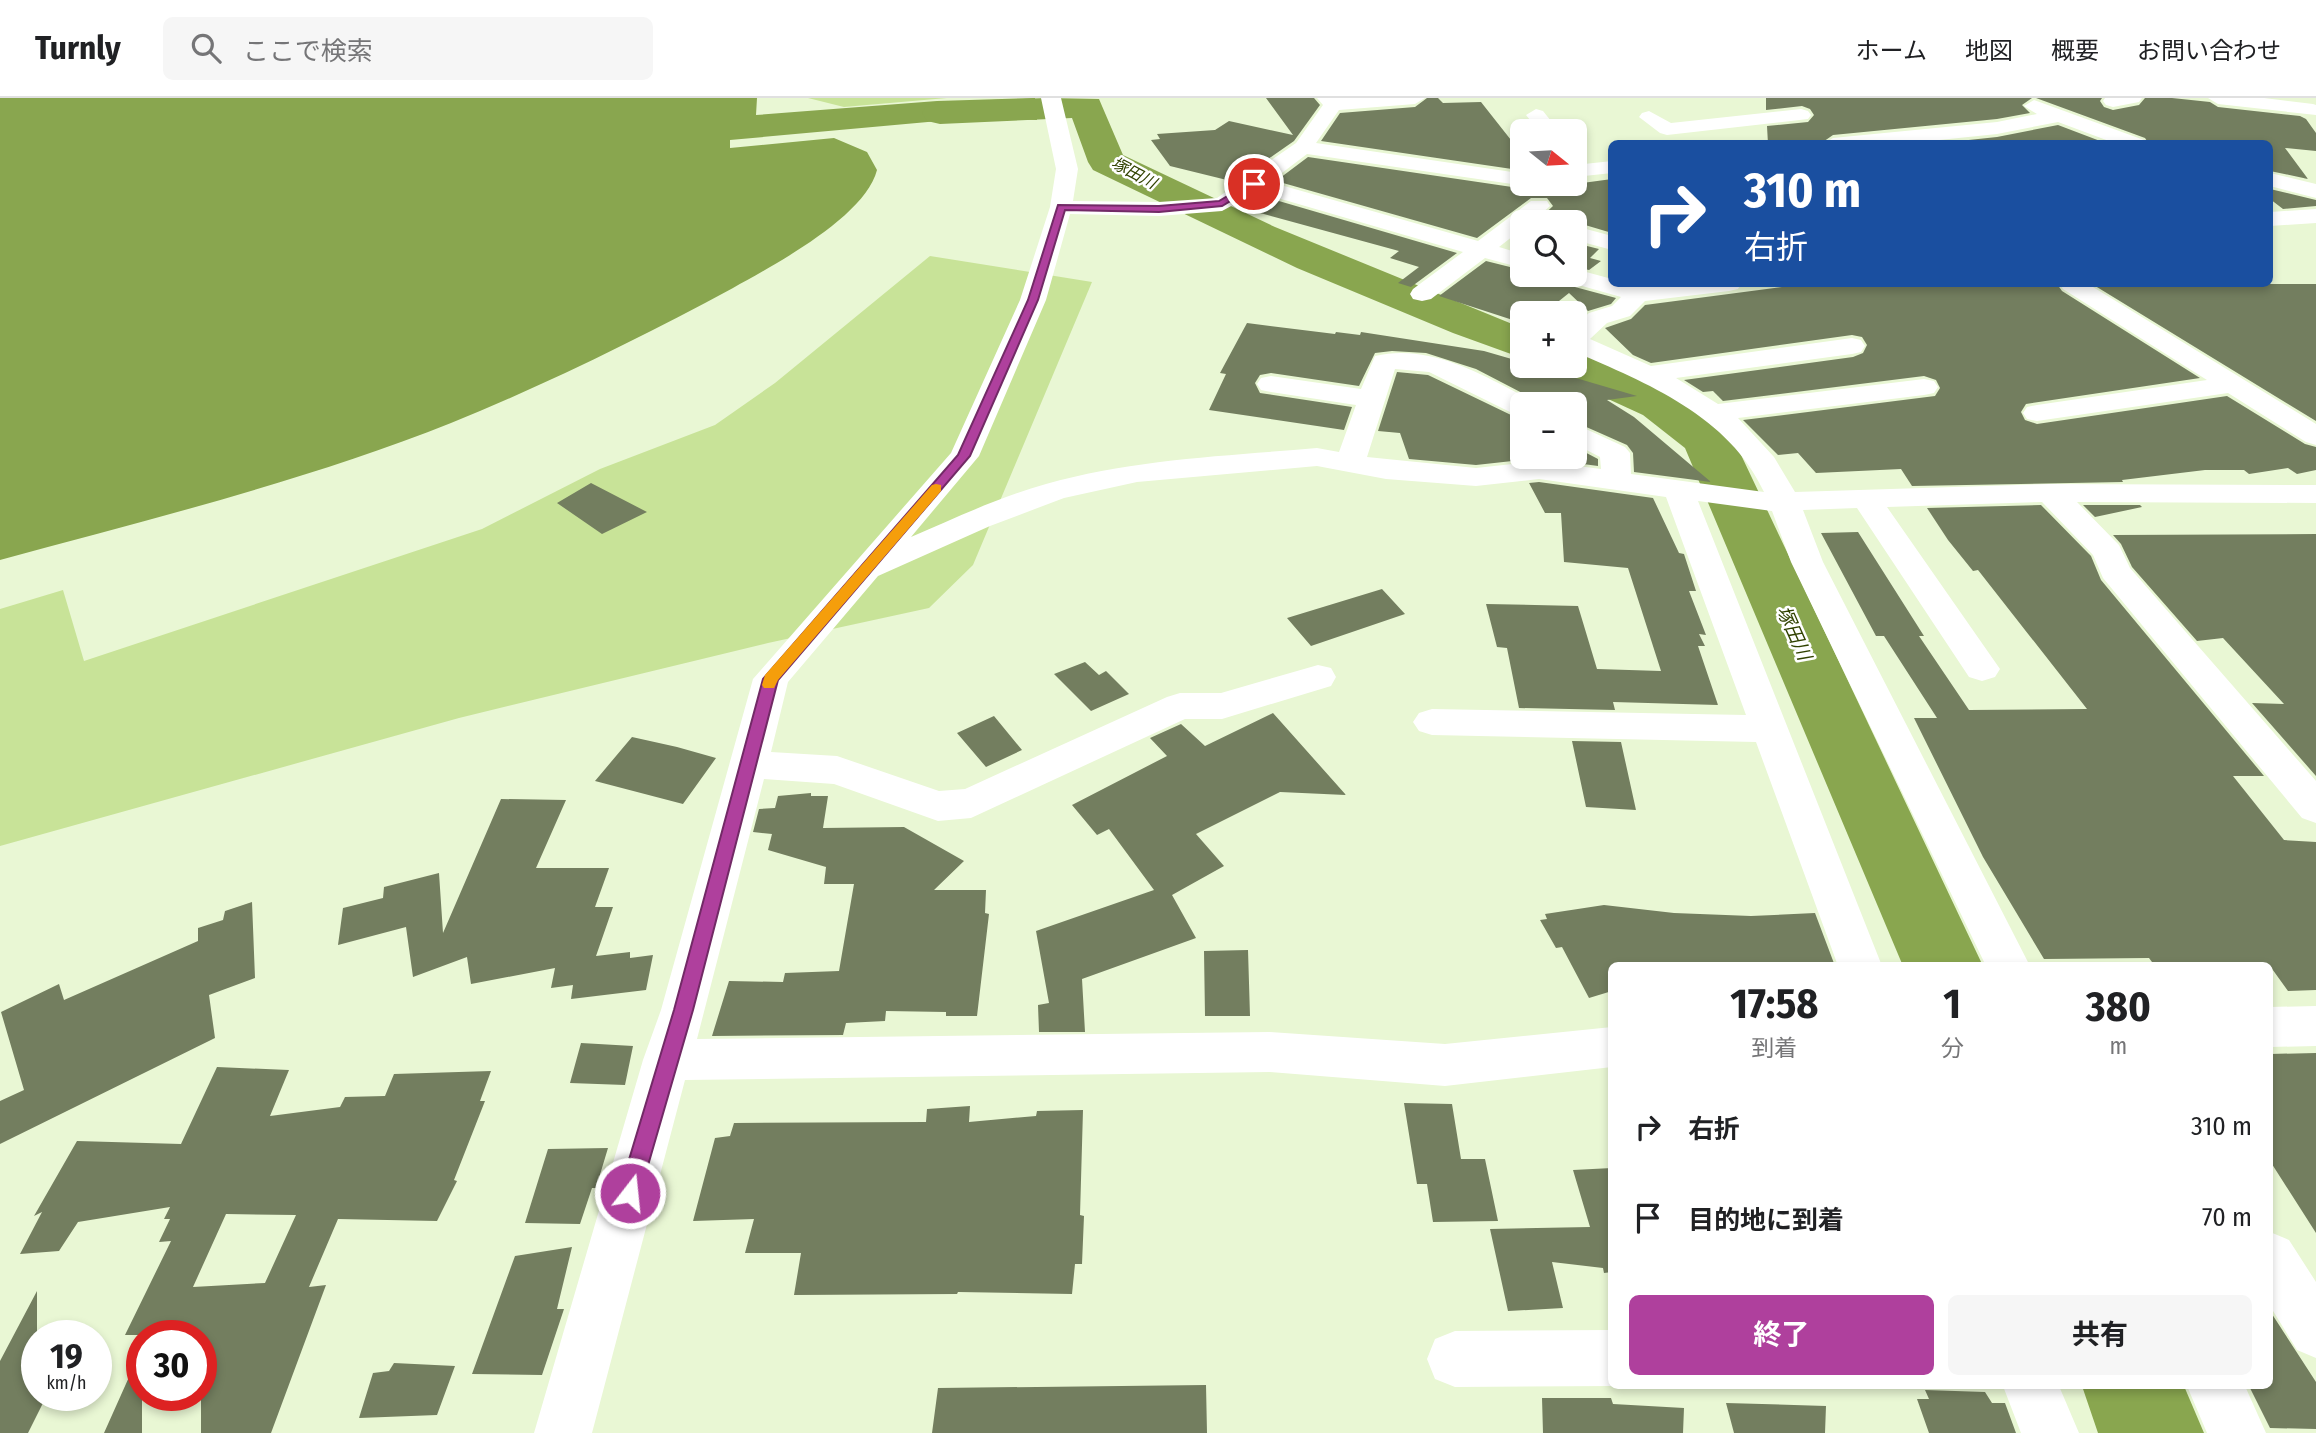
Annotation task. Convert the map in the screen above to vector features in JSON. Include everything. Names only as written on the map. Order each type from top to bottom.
[{"type":"street","points":[[563,1433],[667,1060],[684,1010],[771,679],[964,456],[1033,300],[1061,207],[1067,169],[1051,98]]},
{"type":"street","points":[[1061,207],[1159,209],[1222,204],[1303,147],[1330,102],[1415,98]]},
{"type":"street","points":[[1775,98],[1838,140]]},
{"type":"street","points":[[2015,98],[2126,140]]},
{"type":"street","points":[[2218,98],[2311,107]]},
{"type":"street","points":[[1536,115],[1539,119]]},
{"type":"street","points":[[1648,117],[1667,129],[1801,115]]},
{"type":"street","points":[[1873,140],[1997,128],[2057,116]]},
{"type":"street","points":[[1303,147],[1510,178]]},
{"type":"street","points":[[1587,168],[1608,167]]},
{"type":"street","points":[[2273,181],[2316,191]]},
{"type":"street","points":[[1254,184],[1510,258]]},
{"type":"street","points":[[2273,219],[2316,216]]},
{"type":"street","points":[[1422,294],[1480,249],[1510,230]]},
{"type":"street","points":[[1587,236],[1608,242]]},
{"type":"street","points":[[1587,280],[1608,286]]},
{"type":"street","points":[[1613,287],[1638,294],[1702,287]]},
{"type":"street","points":[[2076,287],[2316,436]]},
{"type":"street","points":[[1587,329],[1598,318],[1621,311],[1638,294]]},
{"type":"street","points":[[1587,346],[1649,374],[1710,413],[1731,427],[1763,462],[1777,502],[2006,962]]},
{"type":"street","points":[[1649,374],[1852,346]]},
{"type":"street","points":[[1350,464],[1384,362],[1400,358],[1435,363],[1510,401]]},
{"type":"street","points":[[1271,384],[1371,399]]},
{"type":"street","points":[[2037,413],[2233,384]]},
{"type":"street","points":[[1710,413],[1924,387]]},
{"type":"street","points":[[1587,439],[1615,453],[1616,482]]},
{"type":"street","points":[[864,570],[979,519],[1055,491],[1137,472],[1317,457],[1350,464],[1476,477],[1539,470],[1685,492],[1777,502],[2050,493],[2316,494]]},
{"type":"street","points":[[1685,492],[1769,729],[1858,962]]},
{"type":"street","points":[[2050,493],[2108,552],[2115,571],[2316,808]]},
{"type":"street","points":[[1866,499],[1982,668]]},
{"type":"street","points":[[750,764],[837,770],[938,806],[971,803],[1180,706],[1222,706],[1318,677]]},
{"type":"street","points":[[1432,722],[1769,729]]},
{"type":"street","points":[[2273,1027],[2316,1026]]},
{"type":"street","points":[[667,1060],[1270,1052],[1445,1065],[1608,1047]]},
{"type":"street","points":[[2273,1263],[2316,1331]]},
{"type":"street","points":[[1455,1359],[1608,1358]]},
{"type":"street","points":[[2032,1389],[2050,1433]]},
{"type":"street","points":[[2216,1389],[2238,1433]]},
{"type":"shaded area","points":[[0,98],[757,98],[756,115],[937,101],[1035,98],[1037,120],[972,118],[730,140],[730,148],[834,138],[867,152],[877,170],[869,188],[855,205],[837,222],[793,253],[664,324],[523,392],[396,444],[284,481],[0,560]]},
{"type":"shaded area","points":[[808,98],[947,98],[844,107]]},
{"type":"shaded area","points":[[930,256],[1092,282],[973,565],[929,608],[768,643],[459,718],[0,846],[0,609],[63,590],[84,661],[482,529],[600,469],[715,425],[775,383]]},
{"type":"building","points":[[1266,98],[1314,98],[1320,105],[1294,141],[1235,182],[1170,166],[1151,140],[1160,139],[1157,134],[1215,130],[1229,121],[1293,135]]},
{"type":"building","points":[[1427,98],[1438,98],[1443,103],[1481,102],[1510,139],[1510,169],[1321,141],[1340,113],[1415,107]]},
{"type":"building","points":[[1766,98],[2032,98],[2022,105],[2030,113],[1997,119],[1833,135],[1826,140],[1768,140],[1767,126],[1808,122],[1814,115],[1810,109],[1802,106],[1766,110]]},
{"type":"building","points":[[2036,98],[2102,98],[2100,101],[2104,107],[2113,110],[2139,105],[2145,98],[2172,98],[2210,102],[2218,107],[2300,116],[2306,119],[2316,133],[2316,151],[2285,148],[2308,179],[2273,172],[2273,140],[2145,138]]},
{"type":"building","points":[[2058,125],[2097,140],[1969,140]]},
{"type":"building","points":[[1308,157],[1510,187],[1510,196],[1587,196],[1587,182],[1608,180],[1608,232],[1587,226],[1587,210],[1549,210],[1553,206],[1547,198],[1531,198],[1515,210],[1510,210],[1510,214],[1477,238],[1276,181]]},
{"type":"building","points":[[2273,190],[2316,200],[2316,206],[2283,209],[2273,201]]},
{"type":"building","points":[[1272,199],[1457,253],[1411,287],[1398,283],[1419,267],[1390,258],[1399,251],[1253,211]]},
{"type":"building","points":[[1587,246],[1599,249],[1590,258],[1601,261],[1589,270]]},
{"type":"building","points":[[1486,261],[1510,267],[1510,287],[1575,287],[1616,298],[1611,304],[1588,311],[1587,301],[1577,301],[1569,293],[1559,301],[1510,301],[1510,319],[1439,296]]},
{"type":"building","points":[[2273,284],[2316,284],[2316,421],[2097,287],[2273,287]]},
{"type":"building","points":[[1782,287],[2059,287],[2200,378],[2026,404],[2021,412],[2025,420],[2037,424],[2227,396],[2305,444],[2316,447],[2316,470],[2297,474],[2288,468],[2249,474],[2244,470],[2205,470],[2122,480],[2123,482],[1912,486],[1901,469],[1816,473],[1798,453],[1778,455],[1743,420],[1935,396],[1940,388],[1936,380],[1924,376],[1723,401],[1713,391],[1703,392],[1684,380],[1853,357],[1863,353],[1867,345],[1862,337],[1852,335],[1651,363],[1633,355],[1605,328],[1631,319],[1645,305]]},
{"type":"building","points":[[1247,323],[1335,334],[1360,335],[1361,332],[1484,351],[1510,359],[1510,378],[1576,378],[1637,396],[1607,400],[1634,417],[1711,482],[1634,472],[1633,453],[1627,445],[1587,427],[1587,392],[1520,392],[1476,369],[1426,353],[1375,353],[1359,386],[1271,373],[1260,375],[1255,383],[1260,393],[1352,407],[1344,430],[1209,410],[1226,374],[1220,373]]},
{"type":"building","points":[[1397,372],[1428,375],[1510,415],[1510,461],[1476,465],[1409,459],[1400,433],[1378,431]]},
{"type":"building","points":[[1587,453],[1598,459],[1598,466],[1587,465]]},
{"type":"building","points":[[1539,482],[1653,498],[1679,553],[1684,554],[1696,591],[1689,591],[1706,635],[1699,634],[1705,646],[1698,646],[1718,705],[1613,702],[1615,710],[1519,708],[1507,648],[1497,647],[1486,604],[1578,606],[1597,669],[1661,671],[1628,568],[1564,562],[1561,513],[1545,513],[1529,483]]},
{"type":"building","points":[[591,483],[647,512],[602,534],[557,503]]},
{"type":"building","points":[[2041,505],[2091,556],[2101,580],[2264,776],[2233,776],[2284,840],[2316,842],[2316,990],[2288,991],[2273,970],[2273,962],[2152,962],[2149,958],[2044,959],[1983,857],[1914,718],[1937,718],[1884,636],[1876,636],[1821,533],[1858,532],[1924,636],[1919,636],[1969,710],[2087,709],[1978,570],[1973,571],[1948,540],[1927,508]]},
{"type":"building","points":[[2083,505],[2140,505],[2142,507],[2095,517]]},
{"type":"building","points":[[2316,534],[2316,776],[2252,703],[2284,704],[2223,638],[2197,641],[2132,567],[2121,544],[2113,535]]},
{"type":"building","points":[[1382,589],[1405,614],[1311,646],[1287,618]]},
{"type":"building","points":[[1085,662],[1099,675],[1106,671],[1129,694],[1091,711],[1054,674]]},
{"type":"building","points":[[1273,713],[1346,795],[1280,792],[1196,834],[1224,866],[1172,895],[1196,938],[1082,979],[1085,1032],[1039,1032],[1038,1005],[1049,1003],[1036,931],[1154,890],[1109,829],[1097,835],[1072,805],[1167,756],[1150,738],[1181,724],[1205,746]]},
{"type":"building","points":[[994,716],[1022,750],[986,767],[957,733]]},
{"type":"building","points":[[632,737],[716,758],[683,804],[595,781]]},
{"type":"building","points":[[1572,741],[1621,742],[1636,810],[1586,807]]},
{"type":"building","points":[[811,793],[811,796],[828,796],[823,828],[904,827],[964,861],[934,890],[986,890],[985,913],[989,914],[977,1016],[946,1016],[946,1012],[886,1011],[885,1021],[846,1023],[843,1035],[712,1036],[729,981],[783,982],[785,973],[839,971],[854,884],[824,884],[826,867],[768,850],[772,834],[753,832],[759,809],[775,808],[778,796]]},
{"type":"building","points":[[501,799],[566,800],[536,868],[609,868],[595,907],[613,907],[596,956],[630,952],[630,958],[653,955],[646,990],[571,999],[573,985],[551,988],[555,968],[471,984],[467,957],[413,977],[406,927],[338,945],[343,908],[383,898],[384,887],[439,873],[443,933]]},
{"type":"building","points":[[252,902],[255,978],[209,995],[215,1038],[0,1144],[0,1101],[24,1090],[1,1012],[59,984],[64,1000],[198,941],[198,928],[223,920],[225,911]]},
{"type":"building","points":[[1604,905],[1674,913],[1751,916],[1815,913],[1833,962],[1608,962],[1608,992],[1589,998],[1562,947],[1556,948],[1540,920],[1547,919],[1545,914]]},
{"type":"building","points":[[1248,950],[1250,1016],[1205,1016],[1204,951]]},
{"type":"building","points":[[581,1043],[633,1046],[625,1085],[570,1083]]},
{"type":"building","points":[[2316,1053],[2316,1233],[2273,1166],[2273,1054]]},
{"type":"building","points":[[217,1067],[289,1070],[270,1116],[340,1107],[345,1097],[385,1096],[394,1074],[491,1071],[480,1101],[485,1101],[454,1180],[457,1181],[437,1221],[338,1219],[309,1287],[326,1285],[271,1433],[201,1433],[201,1411],[217,1411],[217,1320],[132,1320],[171,1241],[159,1242],[170,1219],[164,1219],[170,1207],[78,1222],[59,1251],[20,1254],[42,1212],[34,1216],[77,1141],[181,1144]],"holes":[[[226,1214],[296,1215],[265,1283],[193,1287]]]},
{"type":"building","points":[[1404,1103],[1452,1104],[1461,1159],[1485,1159],[1498,1221],[1433,1222],[1427,1184],[1417,1184]]},
{"type":"building","points":[[970,1106],[969,1122],[1036,1116],[1037,1111],[1083,1110],[1080,1215],[1084,1216],[1082,1264],[1075,1264],[1072,1294],[958,1292],[794,1295],[801,1253],[745,1253],[754,1219],[693,1221],[715,1138],[730,1136],[734,1123],[926,1122],[927,1109]]},
{"type":"building","points":[[608,1148],[596,1188],[592,1188],[580,1224],[525,1223],[548,1149]]},
{"type":"building","points":[[1608,1168],[1608,1272],[1604,1273],[1603,1268],[1552,1262],[1563,1308],[1508,1311],[1490,1229],[1590,1227],[1573,1170]]},
{"type":"building","points":[[572,1247],[557,1309],[564,1309],[542,1375],[472,1374],[515,1256]]},
{"type":"building","points":[[37,1291],[37,1320],[22,1320]]},
{"type":"building","points":[[2273,1316],[2316,1382],[2316,1429],[2270,1428],[2250,1389],[2273,1389]]},
{"type":"building","points":[[21,1321],[21,1411],[39,1411],[28,1433],[0,1433],[0,1361]]},
{"type":"building","points":[[394,1363],[455,1366],[437,1415],[359,1418],[373,1373],[389,1371]]},
{"type":"building","points":[[126,1384],[126,1411],[142,1411],[142,1433],[104,1433]]},
{"type":"building","points":[[1206,1385],[1207,1433],[932,1433],[938,1388]]},
{"type":"building","points":[[1925,1390],[1985,1392],[1992,1403],[2005,1403],[2016,1433],[1929,1433],[1917,1399],[1929,1399]]},
{"type":"building","points":[[1542,1398],[1611,1398],[1613,1404],[1684,1408],[1683,1433],[1543,1433]]},
{"type":"building","points":[[1726,1403],[1826,1406],[1825,1433],[1734,1433]]},
{"type":"waterway","name":"塚田川","points":[[940,113],[1086,107],[1107,162],[1312,259],[1510,339]]},
{"type":"waterway","name":"塚田川","points":[[1587,371],[1661,404],[1708,440],[1941,962]]},
{"type":"waterway","name":"塚田川","points":[[2134,1389],[2151,1433]]},
{"type":"slow traffic","points":[[769,685],[771,679],[936,488]]},
{"type":"route","points":[[630,1193],[667,1060],[684,1010],[771,679],[964,456],[1033,300],[1061,207],[1159,209],[1222,204],[1254,184]]}]
